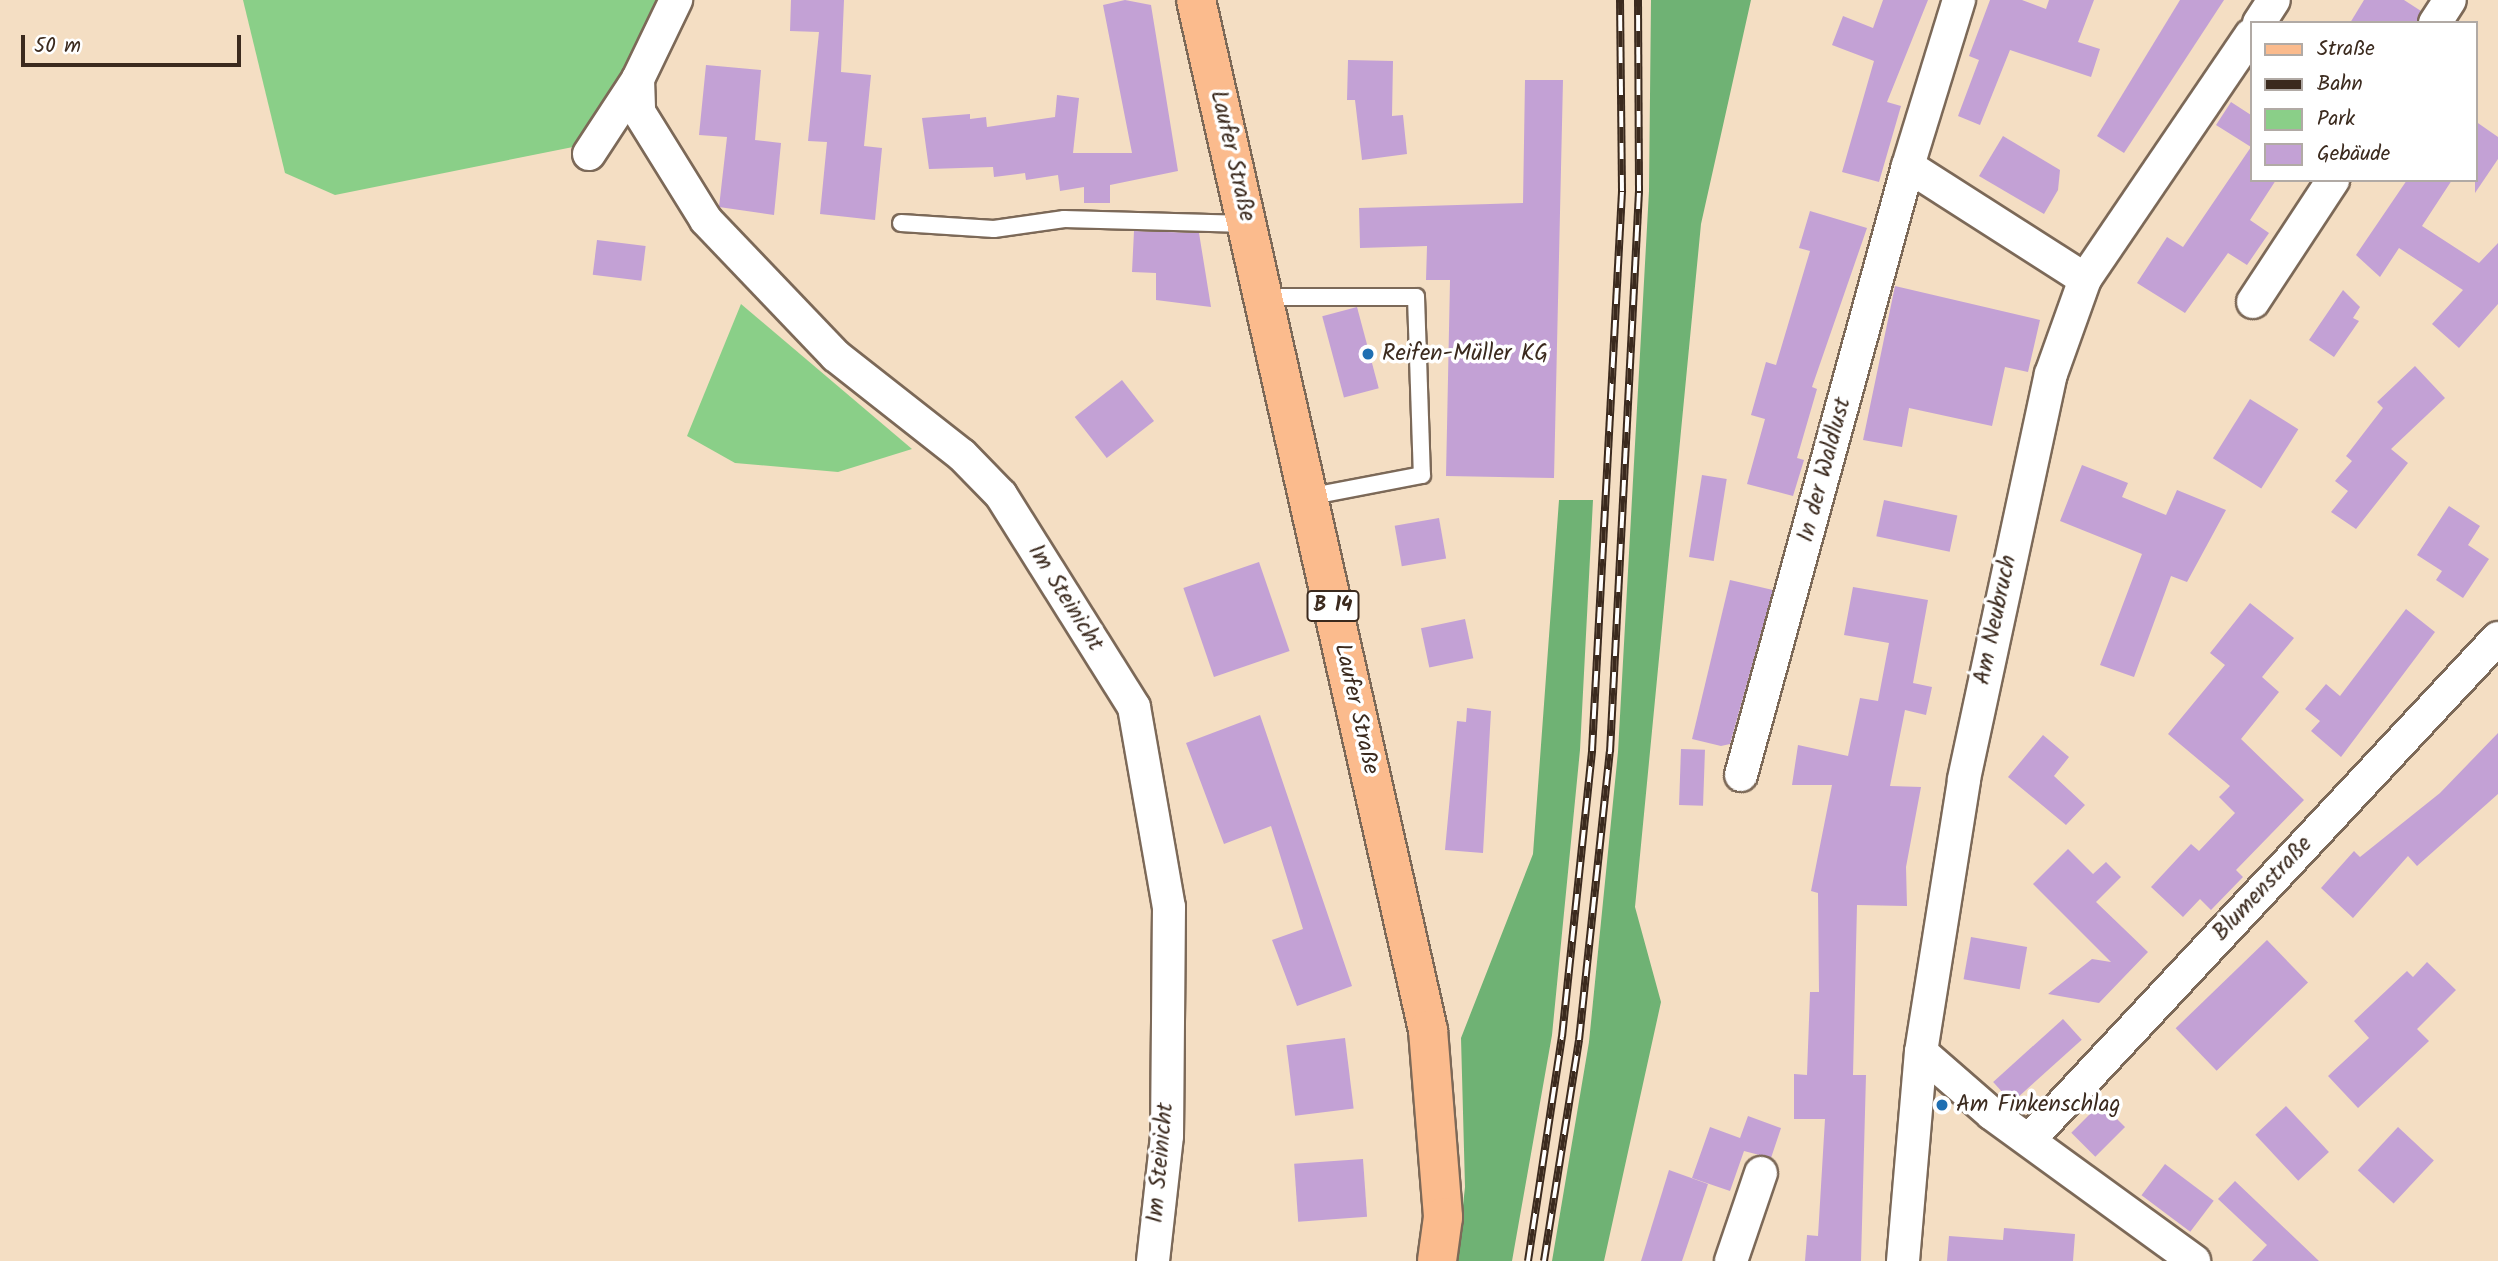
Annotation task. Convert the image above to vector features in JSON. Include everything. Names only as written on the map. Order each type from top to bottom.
[{"type":"main road","name":"Laufer Straße","points":[[1196,0],[1428,1030],[1443,1217],[1437,1261]]},
{"type":"street","name":"In der Waldlust","points":[[1741,775],[1908,166],[1959,0]]},
{"type":"street","points":[[2260,21],[2274,0]]},
{"type":"street","points":[[2436,21],[2450,0]]},
{"type":"street","name":"Im Steinicht","points":[[589,154],[638,79],[670,12]]},
{"type":"street","name":"Am Neubruch","points":[[1903,1261],[1921,1052],[1964,779],[2050,374],[2085,279],[2250,36]]},
{"type":"street","name":"Im Steinicht","points":[[638,79],[639,112],[706,220],[836,356],[961,455],[1001,495],[1134,708],[1169,907],[1167,1136],[1153,1261]]},
{"type":"street","points":[[1908,166],[2085,279]]},
{"type":"street","points":[[2253,302],[2332,182]]},
{"type":"street","name":"Blumenstraße","points":[[2029,1140],[2498,638]]},
{"type":"street","points":[[1921,1052],[2029,1140],[2194,1261]]},
{"type":"street","points":[[1731,1261],[1761,1173]]},
{"type":"lane","points":[[901,222],[994,229],[1063,219],[1247,224]]},
{"type":"lane","points":[[1264,297],[1416,297],[1422,475],[1308,497]]},
{"type":"green space","points":[[243,0],[668,0],[578,146],[335,195],[285,173]]},
{"type":"green space","points":[[1651,0],[1751,0],[1701,224],[1635,907],[1661,1002],[1604,1261],[1552,1261],[1589,1042],[1618,752],[1649,191]]},
{"type":"green space","points":[[741,304],[912,449],[838,472],[735,463],[687,436]]},
{"type":"green space","points":[[1559,500],[1593,500],[1580,750],[1552,1035],[1512,1261],[1457,1261],[1465,1187],[1461,1038],[1533,854]]},
{"type":"building","points":[[791,0],[844,0],[841,72],[871,75],[864,146],[882,148],[875,220],[820,214],[827,142],[808,141],[819,32],[790,31]]},
{"type":"building","points":[[1125,0],[1151,5],[1178,171],[1110,185],[1110,203],[1084,203],[1084,187],[1060,191],[1058,175],[1026,180],[1025,173],[994,177],[993,167],[929,169],[922,118],[970,114],[970,119],[986,117],[987,127],[1055,117],[1057,95],[1079,98],[1073,153],[1132,153],[1103,5]]},
{"type":"building","points":[[1883,0],[1928,0],[1887,102],[1901,106],[1879,182],[1842,172],[1874,61],[1832,45],[1843,16],[1873,28]]},
{"type":"building","points":[[1990,0],[2022,0],[2046,9],[2049,0],[2094,0],[2078,42],[2100,49],[2091,77],[2010,50],[1980,125],[1958,116],[1979,60],[1969,56]]},
{"type":"building","points":[[2180,0],[2224,0],[2124,153],[2097,136]]},
{"type":"building","points":[[2364,0],[2404,0],[2421,11],[2418,21],[2351,21]]},
{"type":"building","points":[[1348,60],[1393,61],[1392,116],[1403,115],[1407,154],[1362,160],[1355,100],[1347,100]]},
{"type":"building","points":[[706,65],[761,70],[755,140],[781,143],[774,215],[719,207],[727,137],[699,135]]},
{"type":"building","points":[[1525,80],[1563,80],[1554,478],[1446,476],[1450,280],[1426,280],[1427,246],[1360,248],[1359,208],[1523,203]]},
{"type":"building","points":[[2231,102],[2250,114],[2250,146],[2216,125]]},
{"type":"building","points":[[2477,122],[2498,137],[2498,159],[2475,193]]},
{"type":"building","points":[[2003,136],[2060,170],[2058,190],[2044,214],[1979,176]]},
{"type":"building","points":[[2250,148],[2250,182],[2275,182],[2250,220],[2269,233],[2247,265],[2228,253],[2185,313],[2137,283],[2167,237],[2183,247]]},
{"type":"building","points":[[2406,182],[2451,182],[2422,226],[2479,263],[2498,243],[2498,304],[2459,348],[2432,324],[2463,290],[2399,248],[2380,277],[2356,255]]},
{"type":"building","points":[[1810,211],[1867,228],[1812,387],[1817,389],[1797,458],[1804,460],[1793,496],[1747,484],[1765,419],[1751,415],[1766,362],[1776,365],[1810,251],[1799,248]]},
{"type":"building","points":[[1134,231],[1199,233],[1211,307],[1156,300],[1156,273],[1132,272]]},
{"type":"building","points":[[597,240],[646,246],[641,281],[593,275]]},
{"type":"building","points":[[1895,286],[2040,320],[2028,372],[2005,367],[1992,426],[1909,408],[1902,447],[1863,440]]},
{"type":"building","points":[[2343,290],[2360,307],[2353,318],[2359,321],[2334,357],[2309,340]]},
{"type":"building","points":[[1357,307],[1379,388],[1344,397],[1322,316]]},
{"type":"building","points":[[2415,366],[2445,398],[2391,449],[2408,463],[2356,529],[2331,512],[2348,491],[2335,481],[2352,461],[2346,456],[2383,408],[2377,402]]},
{"type":"building","points":[[1122,380],[1154,421],[1107,458],[1075,417]]},
{"type":"building","points":[[2250,399],[2298,429],[2261,489],[2213,458]]},
{"type":"building","points":[[2082,465],[2128,483],[2122,497],[2166,515],[2177,490],[2226,510],[2187,582],[2171,576],[2134,677],[2100,665],[2142,554],[2060,521]]},
{"type":"building","points":[[1702,475],[1727,479],[1714,561],[1689,557]]},
{"type":"building","points":[[1884,500],[1957,516],[1950,552],[1876,536]]},
{"type":"building","points":[[2449,506],[2480,526],[2468,545],[2489,559],[2463,598],[2436,580],[2442,571],[2417,555]]},
{"type":"building","points":[[1439,518],[1446,558],[1402,566],[1395,526]]},
{"type":"building","points":[[1259,562],[1290,651],[1214,677],[1183,588]]},
{"type":"building","points":[[1730,580],[1773,590],[1730,744],[1721,746],[1692,739]]},
{"type":"building","points":[[1853,587],[1928,600],[1913,683],[1932,687],[1926,715],[1905,710],[1890,786],[1921,787],[1906,867],[1907,906],[1857,905],[1853,1075],[1866,1075],[1861,1261],[1805,1261],[1807,1235],[1818,1236],[1825,1119],[1794,1119],[1794,1074],[1807,1075],[1810,992],[1819,992],[1818,893],[1811,891],[1832,785],[1792,785],[1798,745],[1848,756],[1860,698],[1878,701],[1889,643],[1844,635]]},
{"type":"building","points":[[2250,603],[2294,638],[2262,677],[2279,692],[2241,739],[2304,800],[2236,870],[2243,877],[2211,910],[2200,899],[2183,917],[2151,887],[2191,844],[2199,851],[2235,813],[2219,797],[2230,786],[2168,734],[2225,665],[2210,653]]},
{"type":"building","points":[[2406,609],[2435,632],[2341,757],[2311,731],[2320,721],[2305,709],[2326,684],[2340,696]]},
{"type":"building","points":[[1465,619],[1473,658],[1429,667],[1421,628]]},
{"type":"building","points":[[1467,708],[1491,711],[1483,853],[1445,850],[1457,721],[1466,722]]},
{"type":"building","points":[[1260,715],[1352,986],[1297,1006],[1272,940],[1303,929],[1271,826],[1224,844],[1186,743]]},
{"type":"building","points":[[2498,733],[2498,794],[2417,866],[2408,856],[2353,918],[2321,888],[2354,851],[2360,857],[2440,793]]},
{"type":"building","points":[[2043,735],[2069,757],[2054,776],[2085,805],[2066,825],[2008,777]]},
{"type":"building","points":[[1681,749],[1705,750],[1703,806],[1679,805]]},
{"type":"building","points":[[2068,849],[2093,874],[2106,862],[2121,877],[2096,902],[2148,952],[2099,1003],[2048,994],[2092,959],[2111,962],[2033,884]]},
{"type":"building","points":[[1971,937],[2027,947],[2020,989],[1964,979]]},
{"type":"building","points":[[2267,940],[2308,982],[2217,1071],[2176,1028]]},
{"type":"building","points":[[2427,962],[2456,990],[2417,1029],[2429,1041],[2358,1108],[2328,1076],[2369,1038],[2354,1021],[2407,971],[2413,977]]},
{"type":"building","points":[[2063,1019],[2082,1040],[2012,1103],[1993,1082]]},
{"type":"building","points":[[1345,1038],[1354,1108],[1295,1116],[1286,1045]]},
{"type":"building","points":[[2101,1103],[2125,1127],[2095,1157],[2071,1133]]},
{"type":"building","points":[[2286,1106],[2329,1152],[2298,1181],[2255,1135]]},
{"type":"building","points":[[1748,1116],[1781,1128],[1771,1158],[1744,1151],[1730,1191],[1692,1178],[1710,1127],[1740,1138]]},
{"type":"building","points":[[2398,1127],[2434,1160],[2394,1204],[2358,1170]]},
{"type":"building","points":[[1363,1159],[1367,1217],[1298,1222],[1294,1164]]},
{"type":"building","points":[[2165,1164],[2214,1201],[2190,1232],[2142,1195]]},
{"type":"building","points":[[1669,1170],[1708,1184],[1682,1261],[1641,1261]]},
{"type":"building","points":[[2235,1181],[2319,1261],[2252,1261],[2267,1245],[2218,1199]]},
{"type":"building","points":[[2004,1228],[2075,1234],[2073,1261],[1947,1261],[1949,1236],[2003,1240]]},
{"type":"railway","points":[[1528,1261],[1562,1037],[1592,751],[1622,191],[1620,0]]},
{"type":"railway","points":[[1544,1261],[1579,1040],[1610,752],[1639,191],[1638,0]]},
{"type":"place","name":"Reifen-Müller KG","points":[[1368,354]]},
{"type":"place","name":"Am Finkenschlag","points":[[1942,1105]]}]
